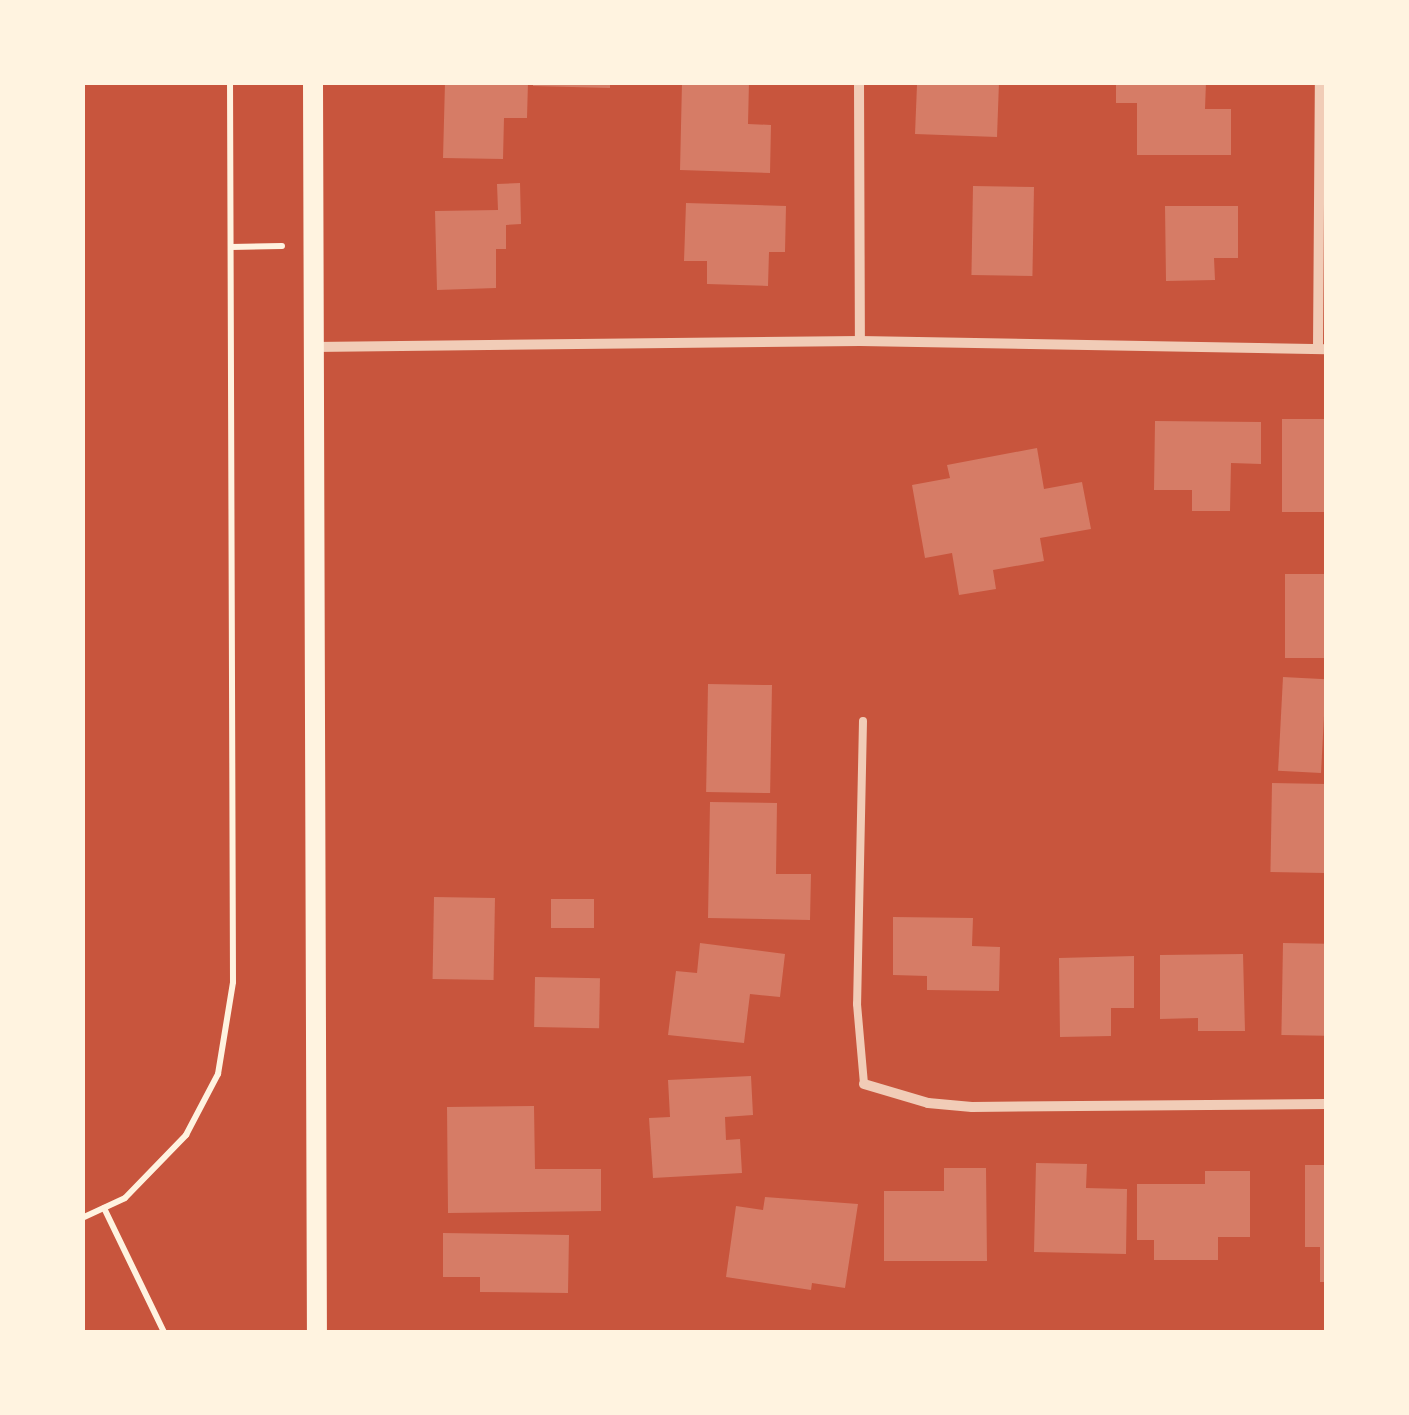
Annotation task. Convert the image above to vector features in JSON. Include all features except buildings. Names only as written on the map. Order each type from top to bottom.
[{"type":"main road","points":[[312,82],[317,1332]]},
{"type":"street","points":[[860,82],[860,341]]},
{"type":"street","points":[[313,346],[860,341],[1322,349],[1320,82]]},
{"type":"street","points":[[864,1084],[928,1103],[972,1106],[1326,1104]]},
{"type":"lane","points":[[863,721],[857,1004],[864,1084]]},
{"type":"path","points":[[82,1218],[125,1198],[186,1135],[218,1074],[233,982],[230,82]]},
{"type":"path","points":[[231,247],[282,246]]},
{"type":"path","points":[[104,1208],[164,1332]]}]
